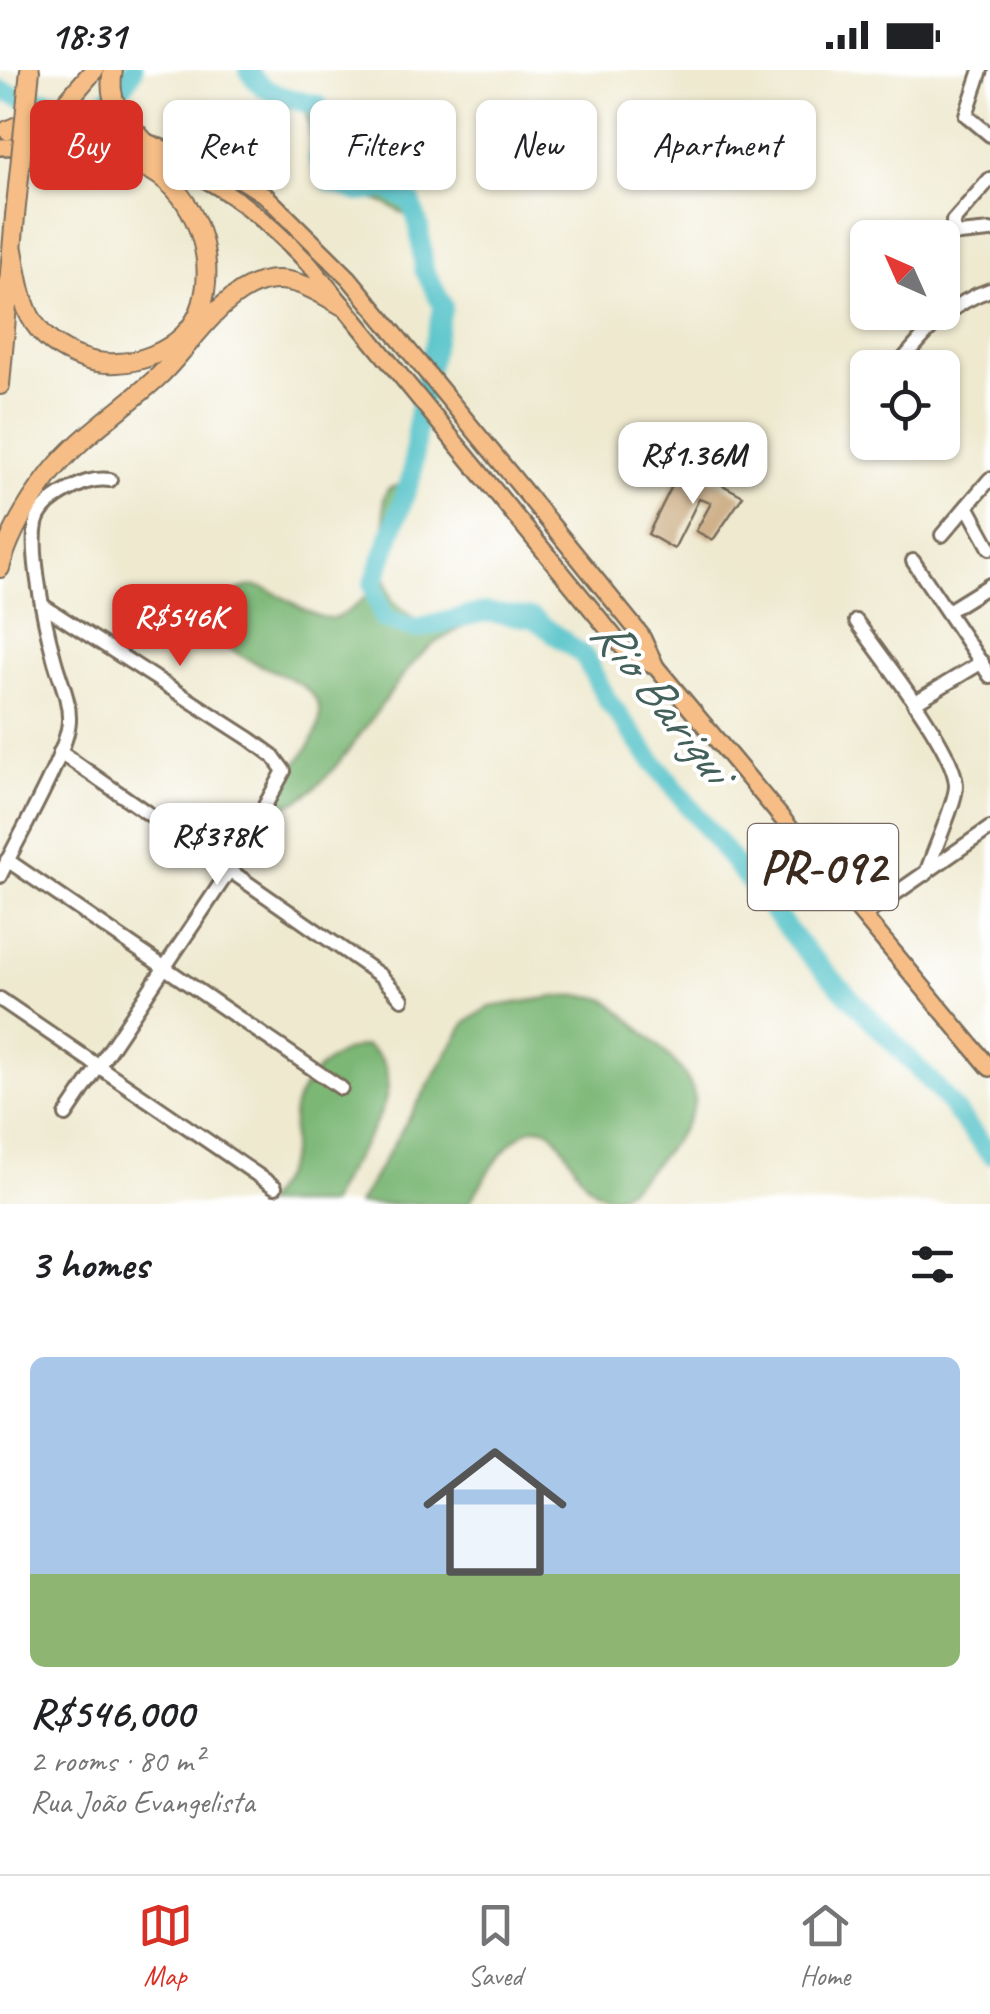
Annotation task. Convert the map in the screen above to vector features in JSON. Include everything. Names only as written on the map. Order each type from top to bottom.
[{"type":"highway","points":[[0,384],[30,70]]},
{"type":"highway","points":[[3,136],[63,106],[101,74],[113,104],[144,141]]},
{"type":"highway","points":[[12,250],[31,317],[63,352],[98,364],[128,363],[155,355],[186,331],[202,306],[204,248],[195,217],[174,189],[143,167]]},
{"type":"highway","points":[[0,568],[6,542],[52,472],[160,375],[244,290],[266,281],[287,280],[305,285],[341,305]]},
{"type":"main road","name":"PR-092","points":[[3,136],[61,130],[144,141],[236,177],[266,196],[349,278],[640,635],[656,667],[990,1068]]},
{"type":"main road","name":"PR-092","points":[[3,136],[30,139]]},
{"type":"main road","name":"PR-092","points":[[143,155],[173,162],[206,178],[273,226],[310,264],[626,650],[656,667]]},
{"type":"street","points":[[981,70],[966,115],[990,135]]},
{"type":"street","points":[[990,179],[953,222],[953,229],[959,234],[990,231]]},
{"type":"street","points":[[913,350],[959,304],[990,290]]},
{"type":"street","points":[[942,535],[990,479]]},
{"type":"street","points":[[0,876],[70,725],[68,702],[42,605],[36,526],[41,512],[57,496],[88,480],[110,480]]},
{"type":"street","points":[[967,506],[990,548]]},
{"type":"street","points":[[913,561],[990,676]]},
{"type":"street","points":[[948,612],[990,585]]},
{"type":"street","points":[[42,605],[250,740],[273,756],[284,770],[230,871],[66,1115]]},
{"type":"street","points":[[856,620],[950,761],[956,784],[926,874]]},
{"type":"street","points":[[914,703],[982,662]]},
{"type":"street","points":[[60,752],[381,976],[402,999]]},
{"type":"street","points":[[864,916],[990,828]]},
{"type":"street","points":[[7,860],[341,1088]]},
{"type":"street","points":[[0,999],[274,1187]]},
{"type":"green space","points":[[302,102],[310,105],[310,131]]},
{"type":"green space","points":[[330,190],[396,190],[410,200],[418,224],[382,202]]},
{"type":"green space","points":[[402,484],[415,486],[383,568],[392,601],[421,624],[495,608],[423,653],[336,766],[297,801],[277,808],[273,800],[308,748],[320,715],[315,698],[300,684],[238,654],[223,641],[218,625],[225,604],[237,591],[250,586],[263,588],[320,617],[333,618],[350,610],[367,595],[380,575],[385,548],[384,496],[388,489]]},
{"type":"green space","points":[[561,996],[606,1000],[674,1062],[690,1084],[694,1098],[691,1113],[651,1168],[617,1196],[601,1194],[589,1186],[561,1142],[539,1127],[525,1132],[508,1147],[468,1204],[358,1204],[466,1022],[490,1007]]},
{"type":"green space","points":[[366,1046],[383,1062],[388,1080],[385,1101],[330,1204],[263,1204],[288,1163],[294,1110],[304,1087],[332,1059]]},
{"type":"building","points":[[683,464],[743,496],[713,540],[696,531],[711,503],[699,499],[674,549],[648,534]]},
{"type":"waterway","name":"Rio Barigui","points":[[0,90],[27,99],[100,106],[125,84],[133,70]]},
{"type":"waterway","name":"Rio Barigui","points":[[249,70],[269,91],[318,105],[322,121],[318,157],[330,182],[359,192],[387,189],[411,201],[424,269],[443,306],[418,415],[412,475],[373,585],[383,619],[416,629],[484,612],[533,618],[584,656],[608,701],[648,755],[801,946],[936,1087],[990,1154]]}]
